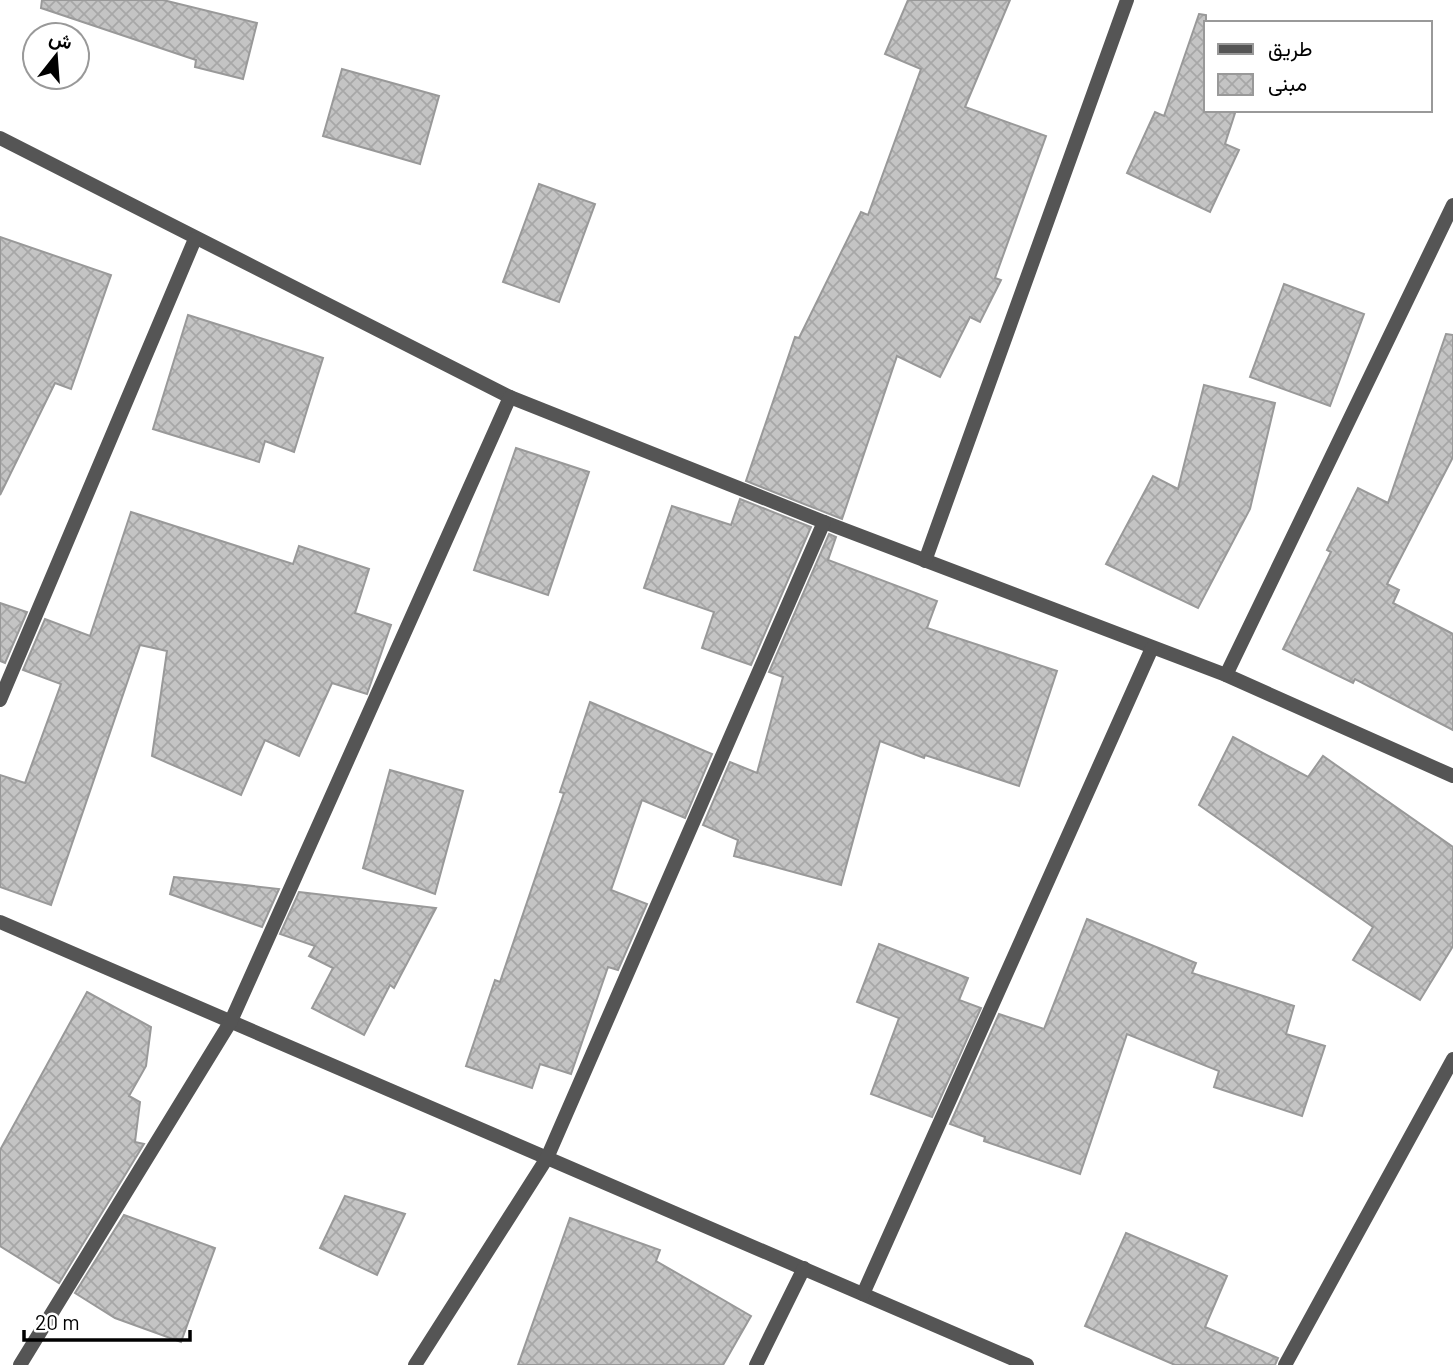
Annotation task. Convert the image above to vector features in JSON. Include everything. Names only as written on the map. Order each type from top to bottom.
[{"type":"street","points":[[925,561],[1127,0]]},
{"type":"street","points":[[0,138],[509,397],[824,522],[1226,675],[1453,776]]},
{"type":"street","points":[[1226,675],[1453,205]]},
{"type":"street","points":[[0,700],[195,239]]},
{"type":"street","points":[[20,1365],[231,1021],[509,397]]},
{"type":"street","points":[[415,1365],[547,1158],[824,522]]},
{"type":"street","points":[[863,1294],[1152,648]]},
{"type":"street","points":[[0,922],[1027,1365]]},
{"type":"street","points":[[1285,1365],[1453,1059]]},
{"type":"street","points":[[756,1365],[804,1268]]},
{"type":"building","points":[[42,0],[163,0],[257,23],[243,79],[195,67],[196,60],[91,25],[91,21],[80,21],[41,8]]},
{"type":"building","points":[[908,0],[1010,0],[965,107],[1046,136],[995,278],[1001,280],[980,322],[970,317],[940,377],[897,356],[842,519],[746,481],[795,337],[799,338],[861,212],[868,215],[921,69],[885,54]]},
{"type":"building","points":[[1199,14],[1206,15],[1204,112],[1235,112],[1225,144],[1239,150],[1210,212],[1127,173],[1155,112],[1164,116]]},
{"type":"building","points":[[342,69],[439,96],[420,164],[323,136]]},
{"type":"building","points":[[539,184],[595,204],[559,302],[503,282]]},
{"type":"building","points":[[0,237],[111,275],[71,389],[55,383],[0,495]]},
{"type":"building","points":[[1284,284],[1364,314],[1330,406],[1250,377]]},
{"type":"building","points":[[188,315],[323,358],[294,452],[265,441],[259,462],[153,429]]},
{"type":"building","points":[[1446,334],[1453,335],[1453,457],[1387,584],[1399,590],[1393,603],[1453,634],[1453,730],[1355,679],[1353,683],[1283,649],[1331,552],[1327,550],[1358,488],[1388,503]]},
{"type":"building","points":[[1204,385],[1275,403],[1250,509],[1198,608],[1106,564],[1153,476],[1178,489]]},
{"type":"building","points":[[516,448],[589,472],[548,595],[474,570]]},
{"type":"building","points":[[740,499],[811,527],[751,665],[702,648],[714,612],[644,588],[672,506],[731,525]]},
{"type":"building","points":[[131,512],[293,564],[299,546],[369,569],[355,613],[391,625],[367,694],[332,683],[299,756],[265,740],[241,795],[152,756],[167,651],[140,645],[51,905],[0,887],[0,775],[25,783],[61,684],[23,670],[45,619],[90,636]]},
{"type":"building","points":[[829,534],[836,537],[828,560],[937,601],[927,628],[1057,671],[1019,786],[925,755],[924,758],[880,741],[841,885],[734,856],[738,840],[703,825],[730,762],[757,773],[783,677],[769,672]]},
{"type":"building","points":[[0,603],[27,612],[5,663],[0,661]]},
{"type":"building","points":[[590,702],[712,754],[685,818],[642,800],[611,890],[647,904],[618,970],[608,967],[571,1074],[540,1064],[532,1088],[466,1066],[495,980],[500,982],[564,793],[560,792]]},
{"type":"building","points":[[1233,737],[1308,777],[1323,756],[1453,847],[1453,946],[1420,1000],[1353,960],[1373,927],[1199,805]]},
{"type":"building","points":[[390,770],[463,791],[435,894],[363,868]]},
{"type":"building","points":[[174,877],[279,889],[262,927],[170,894]]},
{"type":"building","points":[[299,892],[436,908],[394,988],[390,985],[364,1035],[312,1008],[333,968],[309,956],[315,946],[280,934]]},
{"type":"building","points":[[1087,919],[1196,963],[1192,973],[1294,1006],[1286,1034],[1325,1046],[1302,1116],[1214,1087],[1219,1071],[1127,1034],[1080,1174],[984,1141],[985,1137],[950,1124],[999,1014],[1044,1029]]},
{"type":"building","points":[[879,944],[968,978],[959,1000],[981,1008],[932,1117],[871,1094],[899,1018],[857,1002]]},
{"type":"building","points":[[87,992],[151,1027],[146,1066],[129,1096],[140,1102],[135,1142],[144,1144],[59,1283],[0,1246],[0,1150]]},
{"type":"building","points":[[345,1196],[405,1214],[377,1275],[320,1248]]},
{"type":"building","points":[[124,1215],[215,1248],[181,1342],[115,1318],[75,1293]]},
{"type":"building","points":[[570,1218],[660,1250],[656,1261],[751,1316],[723,1365],[518,1365]]},
{"type":"building","points":[[1126,1233],[1227,1276],[1205,1327],[1278,1358],[1275,1365],[1175,1365],[1085,1326]]}]
